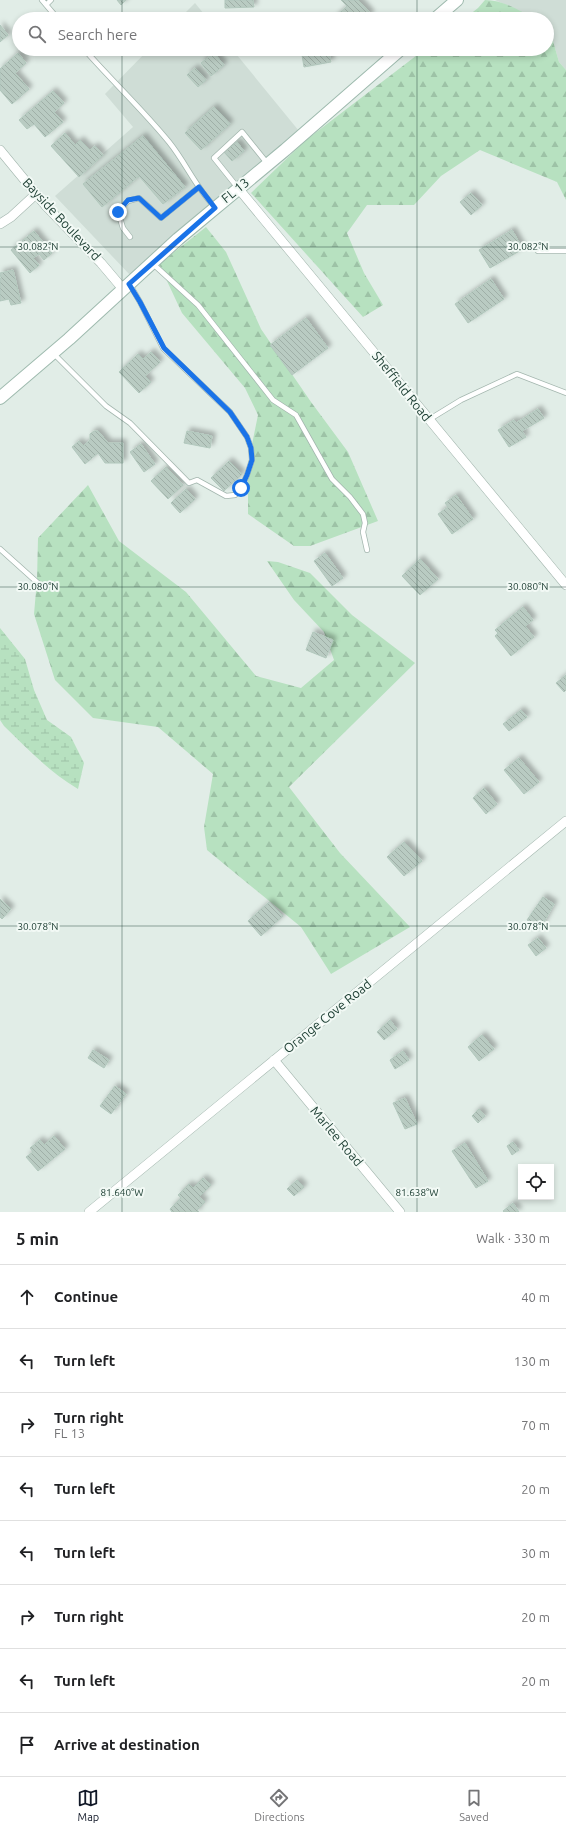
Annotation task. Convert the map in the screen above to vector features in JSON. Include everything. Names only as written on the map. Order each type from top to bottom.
[{"type":"main road","points":[[443,12],[457,0]]},
{"type":"main road","name":"FL 13","points":[[0,398],[215,208],[393,56]]},
{"type":"street","name":"Bayside Boulevard","points":[[0,150],[36,194],[101,263],[126,286]]},
{"type":"street","name":"Sheffield Road","points":[[238,188],[566,584]]},
{"type":"street","points":[[0,224],[11,217],[36,194]]},
{"type":"street","name":"Orange Cove Road","points":[[89,1212],[566,821]]},
{"type":"street","name":"Marlee Road","points":[[274,1060],[400,1212]]},
{"type":"lane","points":[[42,0],[52,12]]},
{"type":"lane","points":[[46,5],[51,0]]},
{"type":"lane","points":[[90,56],[168,141],[215,208]]},
{"type":"lane","points":[[238,188],[214,158],[242,132],[268,164]]},
{"type":"lane","points":[[130,237],[123,228],[118,212],[128,200],[139,198],[161,218],[199,187]]},
{"type":"lane","points":[[538,252],[566,251]]},
{"type":"lane","points":[[152,263],[198,305],[273,400],[296,415],[332,479],[350,497],[363,514],[363,532],[367,550]]},
{"type":"lane","points":[[52,353],[106,406],[130,423],[189,484],[197,480],[226,496],[235,495],[247,475],[252,460],[251,448],[247,437],[230,412],[164,348],[140,302],[126,286]]},
{"type":"lane","points":[[430,419],[461,400],[517,374],[566,393]]},
{"type":"lane","points":[[0,549],[39,584]]},
{"type":"shaded area","points":[[495,0],[566,0],[566,70],[559,62],[554,44],[554,12],[522,12]]},
{"type":"shaded area","points":[[195,3],[202,12],[186,12]]},
{"type":"shaded area","points":[[142,56],[238,56],[299,131],[211,203],[130,275],[55,196],[133,127],[105,94]]},
{"type":"green space","points":[[485,0],[491,0],[510,6],[522,12],[473,12]]},
{"type":"green space","points":[[554,44],[559,62],[566,70],[566,200],[557,182],[480,150],[441,176],[414,205],[367,205],[347,233],[364,273],[383,305],[363,317],[251,193],[306,140],[416,56],[554,56]]},
{"type":"green space","points":[[206,227],[226,252],[261,329],[311,402],[348,452],[378,521],[310,546],[294,546],[248,514],[248,464],[258,415],[245,388],[182,313],[159,264]]},
{"type":"green space","points":[[88,485],[119,541],[186,592],[256,676],[301,688],[334,660],[324,632],[294,600],[267,561],[278,562],[310,573],[352,615],[415,663],[289,787],[340,853],[410,927],[331,974],[301,927],[207,850],[204,827],[213,774],[158,727],[93,718],[55,680],[34,614],[37,580],[38,538]]},
{"type":"green space","points":[[0,628],[25,659],[34,690],[47,720],[71,737],[84,763],[78,789],[39,760],[4,726],[0,720]]},
{"type":"building","points":[[117,0],[126,0],[121,5]]},
{"type":"building","points":[[225,0],[253,0],[254,7],[225,8]]},
{"type":"building","points":[[341,0],[358,0],[369,12],[340,12],[347,6]]},
{"type":"building","points":[[0,25],[8,35],[0,42]]},
{"type":"building","points":[[15,56],[20,56],[26,63],[15,73],[29,89],[12,104],[0,90],[0,69]]},
{"type":"building","points":[[210,56],[216,56],[224,65],[211,76],[201,63]]},
{"type":"building","points":[[302,56],[330,56],[331,62],[304,67]]},
{"type":"building","points":[[195,68],[206,80],[198,87],[187,75]]},
{"type":"building","points":[[53,91],[64,103],[54,112],[63,122],[45,137],[34,124],[27,129],[19,120]]},
{"type":"building","points":[[214,107],[230,124],[201,150],[185,133]]},
{"type":"building","points":[[65,133],[75,145],[80,140],[90,150],[95,146],[103,155],[79,177],[51,146]]},
{"type":"building","points":[[143,136],[185,187],[163,204],[139,176],[102,207],[83,184]]},
{"type":"building","points":[[237,142],[244,151],[232,161],[224,152]]},
{"type":"building","points":[[471,193],[482,205],[471,215],[460,202]]},
{"type":"building","points":[[512,230],[523,249],[490,268],[479,250]]},
{"type":"building","points":[[34,231],[52,253],[44,260],[39,254],[33,258],[39,265],[30,273],[11,250]]},
{"type":"building","points":[[13,270],[21,303],[11,305],[9,299],[0,301],[0,273]]},
{"type":"building","points":[[491,279],[504,299],[468,323],[455,304]]},
{"type":"building","points":[[306,318],[328,348],[292,375],[270,345]]},
{"type":"building","points":[[151,352],[160,362],[145,376],[151,382],[139,393],[119,372],[138,354],[143,359]]},
{"type":"building","points":[[538,409],[544,418],[522,431],[526,437],[509,447],[498,430],[514,420],[516,423]]},
{"type":"building","points":[[94,431],[98,431],[108,443],[123,443],[123,463],[105,463],[98,453],[85,464],[72,447],[79,441],[83,446],[90,440],[90,434]]},
{"type":"building","points":[[187,431],[212,436],[210,448],[184,443]]},
{"type":"building","points":[[141,444],[155,464],[144,472],[130,452]]},
{"type":"building","points":[[229,461],[242,474],[224,491],[211,478]]},
{"type":"building","points":[[166,467],[183,485],[168,499],[151,481]]},
{"type":"building","points":[[186,489],[195,499],[180,513],[171,503]]},
{"type":"building","points":[[456,495],[473,519],[452,534],[438,514],[448,507],[445,503]]},
{"type":"building","points":[[325,553],[343,578],[332,586],[314,561]]},
{"type":"building","points":[[420,559],[438,579],[420,595],[402,576]]},
{"type":"building","points":[[523,607],[533,620],[525,626],[534,637],[511,656],[495,636],[498,633],[495,630]]},
{"type":"building","points":[[313,632],[333,640],[326,658],[306,650]]},
{"type":"building","points":[[566,675],[566,690],[564,692],[556,683]]},
{"type":"building","points":[[521,710],[527,717],[509,731],[503,724]]},
{"type":"building","points":[[519,758],[539,782],[524,794],[504,770]]},
{"type":"building","points":[[484,788],[497,804],[486,814],[473,798]]},
{"type":"building","points":[[404,842],[422,861],[404,876],[387,857]]},
{"type":"building","points":[[543,897],[554,904],[540,929],[527,920]]},
{"type":"building","points":[[0,899],[11,909],[2,919],[0,917]]},
{"type":"building","points":[[269,902],[283,916],[261,936],[248,921]]},
{"type":"building","points":[[538,938],[546,948],[536,956],[528,945]]},
{"type":"building","points":[[390,1020],[397,1029],[384,1040],[377,1032]]},
{"type":"building","points":[[482,1035],[494,1049],[479,1061],[468,1047]]},
{"type":"building","points":[[93,1050],[109,1060],[104,1068],[88,1058]]},
{"type":"building","points":[[403,1051],[409,1060],[395,1069],[390,1060]]},
{"type":"building","points":[[115,1086],[126,1094],[111,1114],[100,1106]]},
{"type":"building","points":[[405,1098],[417,1124],[405,1129],[393,1103]]},
{"type":"building","points":[[479,1109],[485,1116],[478,1123],[472,1116]]},
{"type":"building","points":[[54,1136],[65,1149],[38,1171],[26,1157],[33,1152],[30,1148],[40,1140],[44,1145]]},
{"type":"building","points":[[513,1142],[519,1150],[512,1155],[507,1146]]},
{"type":"building","points":[[465,1143],[488,1181],[476,1188],[452,1151]]},
{"type":"building","points":[[203,1178],[211,1185],[199,1197],[205,1202],[197,1210],[199,1212],[172,1212],[170,1209],[181,1198],[178,1195],[189,1184],[193,1188]]},
{"type":"building","points":[[297,1180],[304,1187],[294,1196],[287,1189]]},
{"type":"building","points":[[513,1203],[519,1212],[503,1211]]},
{"type":"route","points":[[118,212],[128,200],[139,198],[161,218],[199,187],[204,196],[215,208],[178,239],[129,284],[154,327],[164,348],[230,412],[247,437],[251,448],[252,460],[241,488]]}]
